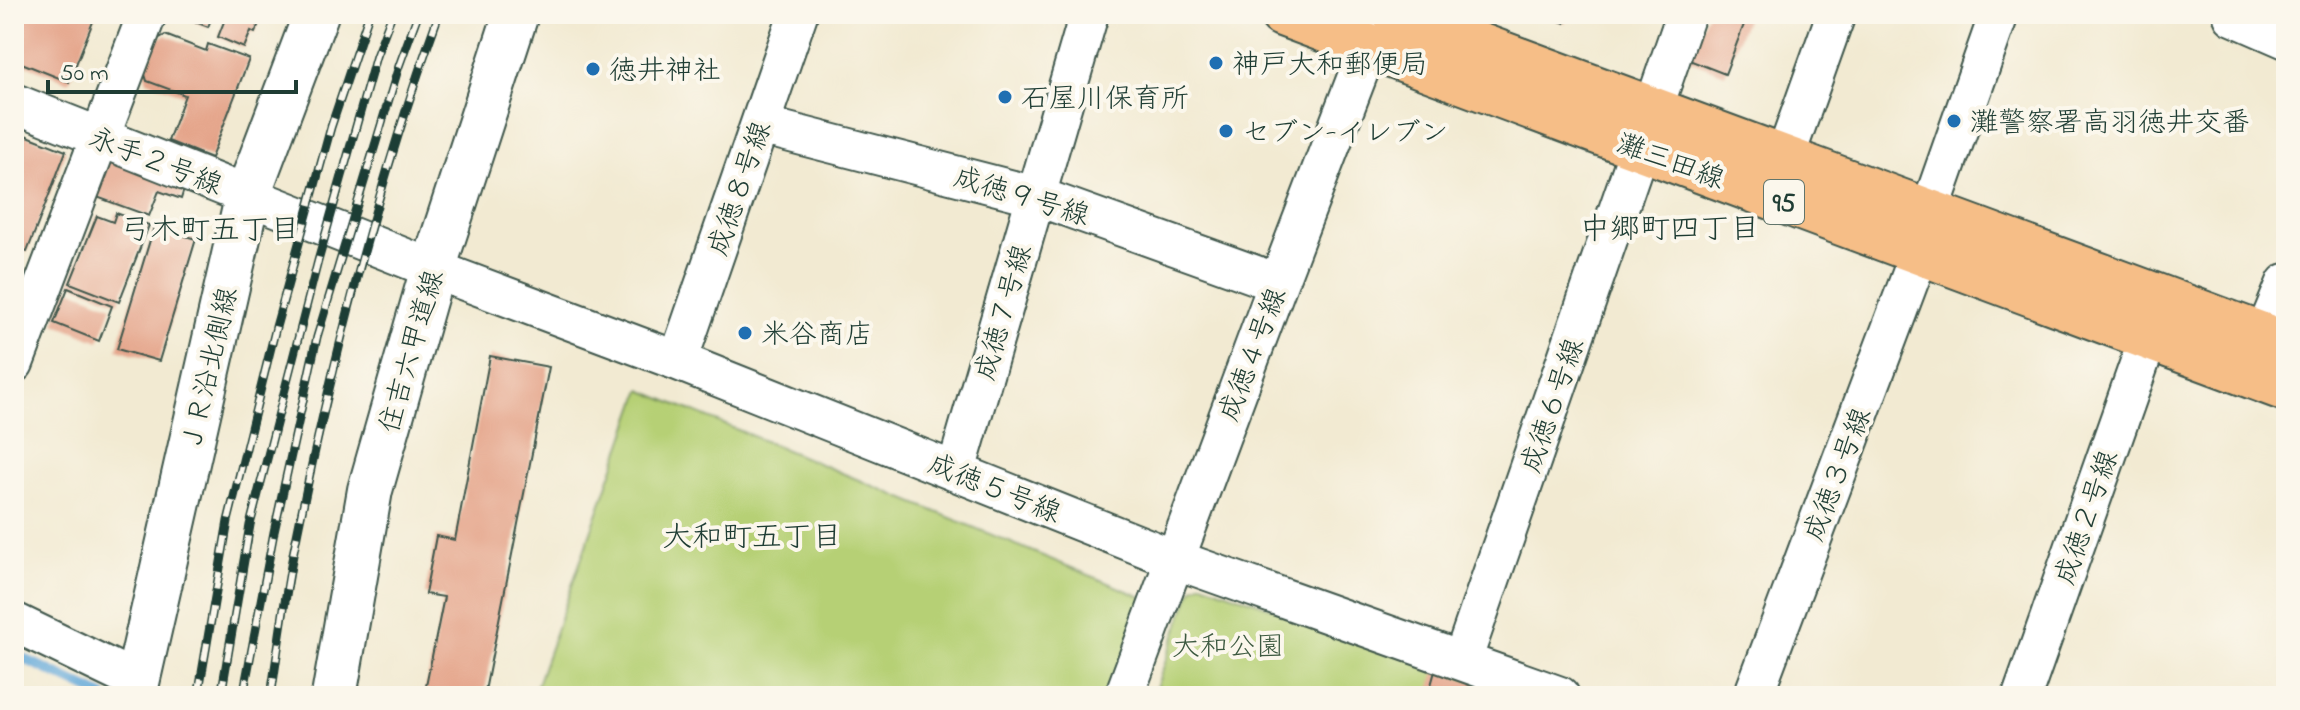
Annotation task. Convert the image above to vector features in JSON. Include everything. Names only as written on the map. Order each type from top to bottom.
[{"type":"main road","name":"灘三田線","points":[[1282,14],[1381,24],[1647,130],[1924,232],[2275,340]]},
{"type":"main road","name":"灘三田線","points":[[1647,130],[1784,160],[1924,232],[2148,339],[2286,389]]},
{"type":"street","points":[[14,363],[147,14]]},
{"type":"street","name":"ＪＲ沿北側線","points":[[135,687],[248,194],[316,14]]},
{"type":"street","name":"住吉六甲道線","points":[[334,696],[370,490],[433,269],[516,14]]},
{"type":"street","name":"成徳８号線","points":[[678,361],[798,14]]},
{"type":"street","name":"成徳７号線","points":[[956,471],[1089,14]]},
{"type":"street","name":"成徳６号線","points":[[1462,661],[1686,14]]},
{"type":"street","points":[[1784,160],[1836,14]]},
{"type":"street","name":"成徳３号線","points":[[1753,696],[1924,232],[1999,14]]},
{"type":"street","points":[[2234,14],[2286,39]]},
{"type":"street","name":"成徳４号線","points":[[1124,696],[1278,283],[1381,24]]},
{"type":"street","name":"永手２号線","points":[[14,103],[433,269]]},
{"type":"street","name":"成徳９号線","points":[[760,125],[1036,196],[1278,283]]},
{"type":"street","name":"成徳５号線","points":[[433,269],[678,361],[1174,559],[1560,696]]},
{"type":"street","points":[[2275,340],[2286,283]]},
{"type":"street","name":"成徳２号線","points":[[2022,696],[2148,339]]},
{"type":"street","points":[[14,622],[135,687]]},
{"type":"green space","points":[[641,390],[1164,606],[1122,696],[533,696]]},
{"type":"green space","name":"大和公園","points":[[1202,583],[1520,696],[1153,696],[1192,589]]},
{"type":"building","points":[[14,14],[96,14],[69,82],[14,60]]},
{"type":"building","points":[[175,14],[213,14],[208,27]]},
{"type":"building","points":[[227,14],[263,14],[244,48],[218,37]]},
{"type":"building","points":[[1540,14],[1569,14],[1565,23]]},
{"type":"building","points":[[1707,14],[1748,14],[1725,74],[1689,60]]},
{"type":"building","points":[[165,35],[206,51],[208,44],[249,59],[211,158],[168,141],[185,95],[147,81],[144,71],[158,39]]},
{"type":"building","points":[[20,133],[66,151],[27,252],[14,247],[14,148]]},
{"type":"building","points":[[109,157],[185,186],[181,199],[159,191],[149,216],[94,196]]},
{"type":"building","points":[[116,213],[149,225],[119,302],[70,283],[97,216],[113,222]]},
{"type":"building","points":[[154,227],[196,239],[159,361],[117,349]]},
{"type":"building","points":[[68,288],[112,306],[99,341],[54,323]]},
{"type":"building","points":[[490,356],[549,367],[484,696],[424,696],[444,597],[425,594],[436,536],[455,540]]},
{"type":"building","points":[[1435,671],[1480,683],[1477,696],[1428,696]]},
{"type":"waterway","points":[[14,654],[103,696]]},
{"type":"railway","points":[[198,696],[228,521],[276,327],[331,127],[369,14]]},
{"type":"railway","points":[[221,696],[250,525],[318,261],[376,56],[392,14]]},
{"type":"railway","points":[[243,696],[274,532],[317,337],[399,66],[418,14]]},
{"type":"railway","points":[[271,696],[292,560],[341,340],[376,209],[439,14]]},
{"type":"place","name":"神戸大和郵便局","points":[[1216,63]]},
{"type":"place","name":"徳井神社","points":[[593,69]]},
{"type":"place","name":"石屋川保育所","points":[[1005,97]]},
{"type":"place","name":"灘警察署高羽徳井交番","points":[[1954,121]]},
{"type":"place","name":"セブン-イレブン","points":[[1226,131]]},
{"type":"place","name":"米谷商店","points":[[745,333]]},
{"type":"district","name":"中郷町四丁目","points":[[1670,228]]},
{"type":"district","name":"弓木町五丁目","points":[[210,229]]},
{"type":"district","name":"大和町五丁目","points":[[752,536]]}]
